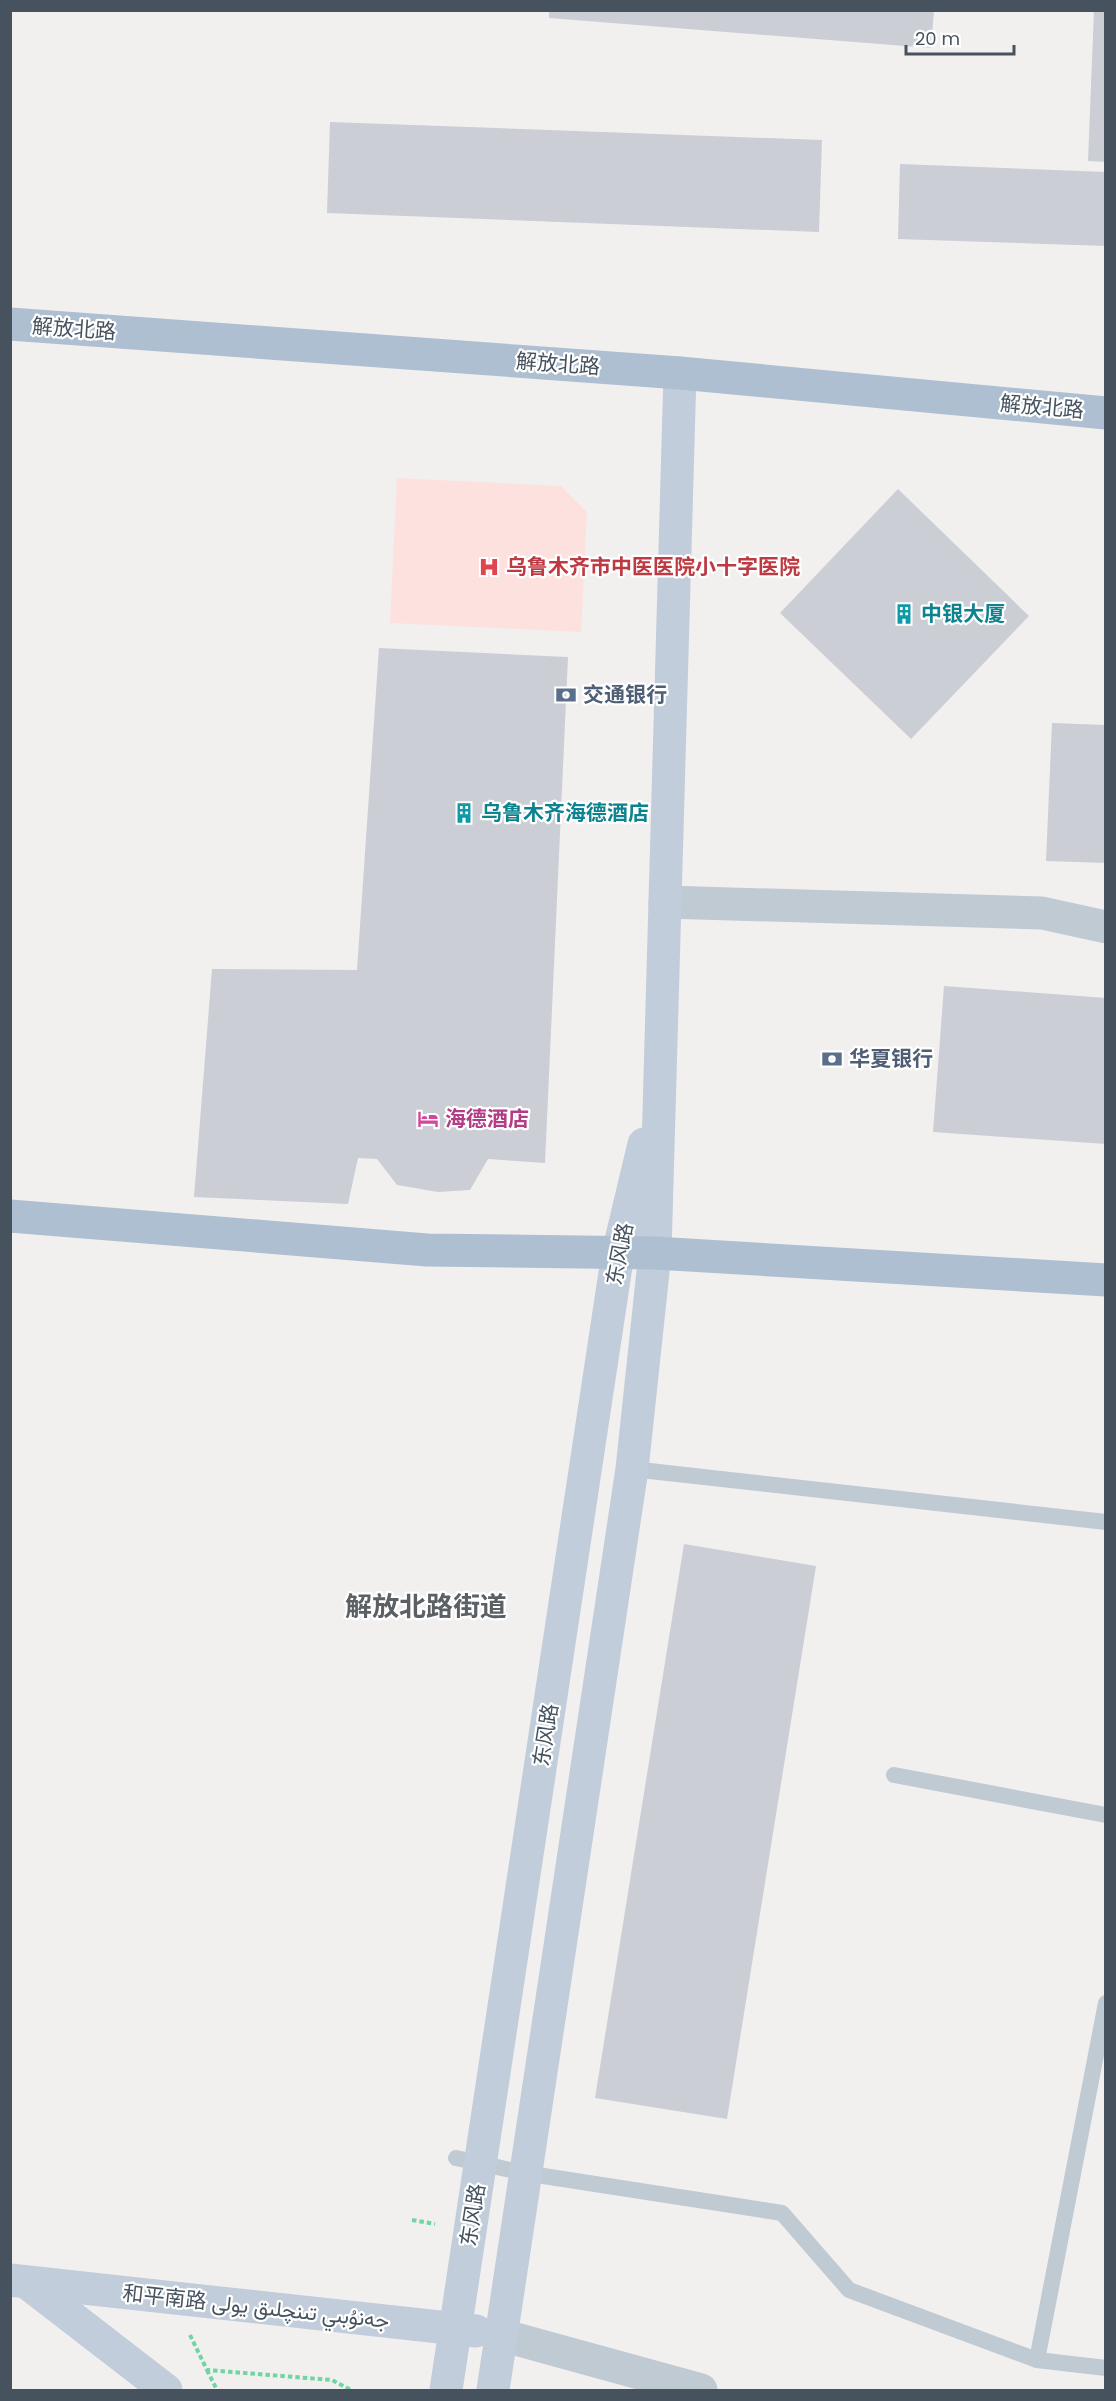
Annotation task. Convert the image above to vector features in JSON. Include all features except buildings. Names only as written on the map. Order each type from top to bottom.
[{"type":"main road","name":"解放北路","points":[[10,324],[680,373],[1106,413]]},
{"type":"main road","points":[[660,1081],[680,373]]},
{"type":"main road","name":"东风路","points":[[446,2391],[455,2329],[469,2160],[618,1253],[660,1081]]},
{"type":"main road","name":"东风路","points":[[493,2391],[632,1469],[655,1253],[660,1081]]},
{"type":"main road","points":[[10,1216],[427,1250],[655,1253],[1106,1280]]},
{"type":"main road","points":[[18,2281],[166,2391]]},
{"type":"main road","name":"和平南路 جەنۇبىي تىنچلىق يولى","points":[[18,2281],[501,2335]]},
{"type":"street","points":[[665,902],[1042,913],[1106,927]]},
{"type":"street","points":[[501,2335],[701,2391]]},
{"type":"lane","points":[[632,1469],[1106,1522]]},
{"type":"lane","points":[[894,1775],[1106,1815]]},
{"type":"lane","points":[[1037,2360],[1106,2003]]},
{"type":"lane","points":[[469,2160],[524,2174],[782,2213],[849,2290],[1037,2360],[1106,2368]]},
{"type":"path","points":[[170,2297],[217,2391]]},
{"type":"path","points":[[207,2370],[332,2380],[351,2391]]},
{"type":"shaded area","name":"乌鲁木齐市中医医院小十字医院","points":[[397,478],[561,486],[587,512],[581,632],[390,623]]},
{"type":"place","name":"乌鲁木齐市中医医院小十字医院","points":[[489,567]]},
{"type":"place","name":"中银大厦","points":[[904,614]]},
{"type":"place","name":"交通银行","points":[[566,695]]},
{"type":"place","name":"乌鲁木齐海德酒店","points":[[464,813]]},
{"type":"place","name":"华夏银行","points":[[832,1059]]},
{"type":"place","name":"海德酒店","points":[[428,1119]]},
{"type":"district","name":"解放北路街道","points":[[426,1607]]}]
